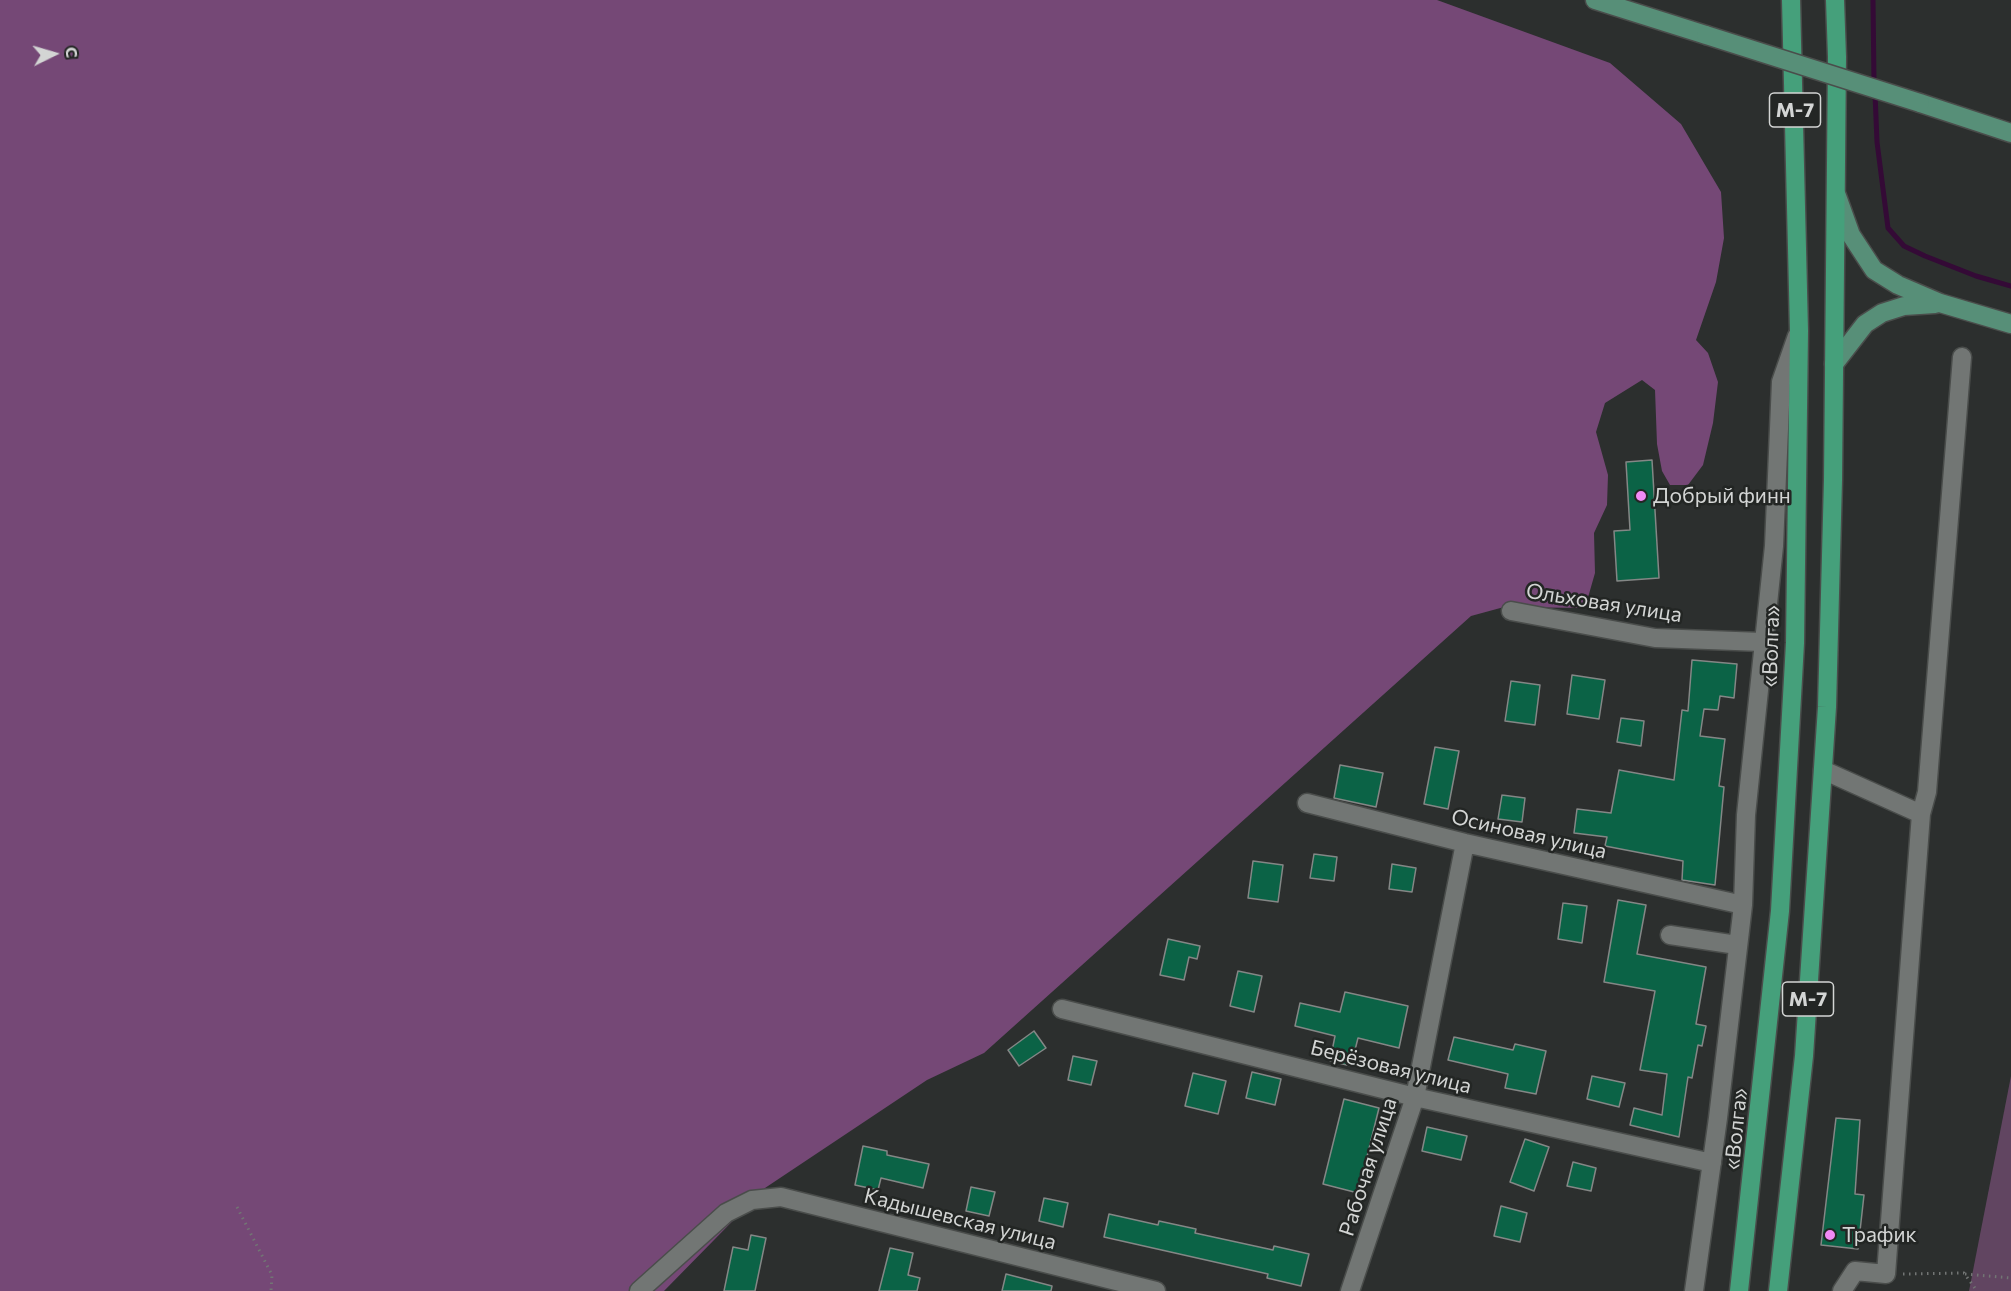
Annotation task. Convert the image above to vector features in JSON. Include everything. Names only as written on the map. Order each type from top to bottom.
[{"type":"highway","name":"«Волга»","points":[[1739,1291],[1780,911],[1795,643],[1799,332],[1790,3]]},
{"type":"highway","name":"М-7","points":[[1778,1291],[1804,1056],[1828,675],[1834,364],[1837,4]]},
{"type":"main road","points":[[1595,0],[2011,133]]},
{"type":"main road","points":[[1836,193],[1851,235],[1867,263],[1898,285],[1940,303],[2011,324]]},
{"type":"main road","points":[[1834,364],[1865,324],[1882,313],[1904,306],[1940,303]]},
{"type":"street","points":[[1694,1291],[1743,905],[1746,815],[1762,642],[1774,546],[1781,382],[1799,332]]},
{"type":"street","points":[[1842,1291],[1855,1271],[1886,1274],[1921,814],[1927,792],[1962,357]]},
{"type":"street","name":"Ольховая улица","points":[[1510,611],[1655,638],[1762,642]]},
{"type":"street","points":[[1823,770],[1921,814]]},
{"type":"street","name":"Осиновая улица","points":[[1307,803],[1465,843],[1743,905]]},
{"type":"street","name":"Рабочая улица","points":[[1350,1291],[1415,1097],[1465,843]]},
{"type":"street","points":[[1670,935],[1737,945]]},
{"type":"street","name":"Берёзовая улица","points":[[1062,1009],[1415,1097],[1712,1163]]},
{"type":"street","name":"Кадышевская улица","points":[[639,1291],[726,1213],[752,1200],[781,1197],[1156,1291]]},
{"type":"path","points":[[237,1207],[272,1275],[271,1291]]},
{"type":"path","points":[[1886,1274],[1964,1274],[2011,1278]]},
{"type":"path","points":[[1964,1274],[1977,1291]]},
{"type":"shaded area","points":[[0,0],[1437,0],[1610,63],[1681,124],[1721,192],[1724,238],[1716,282],[1696,340],[1708,353],[1718,382],[1713,423],[1703,465],[1688,485],[1670,485],[1662,471],[1657,444],[1655,390],[1642,380],[1605,403],[1596,432],[1608,475],[1607,505],[1594,533],[1595,573],[1585,608],[1504,607],[1471,616],[984,1053],[927,1080],[765,1188],[664,1291],[0,1291]]},
{"type":"shaded area","points":[[2011,1076],[2011,1291],[1969,1291]]},
{"type":"building","name":"Добрый финн","points":[[1652,460],[1659,578],[1617,581],[1614,531],[1630,530],[1626,462]]},
{"type":"building","points":[[1692,660],[1737,664],[1734,698],[1720,696],[1718,710],[1704,709],[1700,736],[1725,739],[1719,786],[1724,787],[1715,885],[1682,880],[1683,861],[1605,846],[1607,837],[1574,833],[1577,809],[1611,813],[1619,770],[1674,780],[1682,710],[1688,711]]},
{"type":"building","points":[[1572,675],[1605,680],[1599,719],[1567,714]]},
{"type":"building","points":[[1511,681],[1540,685],[1535,725],[1505,721]]},
{"type":"building","points":[[1621,718],[1644,721],[1641,746],[1617,742]]},
{"type":"building","points":[[1435,747],[1459,751],[1448,809],[1424,804]]},
{"type":"building","points":[[1340,765],[1383,773],[1376,807],[1334,798]]},
{"type":"building","points":[[1502,795],[1525,798],[1522,822],[1498,819]]},
{"type":"building","points":[[1314,854],[1337,857],[1334,881],[1310,878]]},
{"type":"building","points":[[1253,861],[1283,865],[1278,902],[1248,898]]},
{"type":"building","points":[[1392,864],[1416,868],[1412,892],[1389,889]]},
{"type":"building","points":[[1618,900],[1646,905],[1637,954],[1706,967],[1696,1024],[1706,1026],[1702,1046],[1698,1045],[1692,1078],[1688,1077],[1679,1137],[1630,1125],[1634,1108],[1662,1115],[1667,1074],[1640,1070],[1655,991],[1604,982]]},
{"type":"building","points":[[1563,903],[1587,906],[1582,943],[1558,939]]},
{"type":"building","points":[[1168,939],[1200,946],[1197,959],[1189,957],[1184,980],[1160,975]]},
{"type":"building","points":[[1238,971],[1262,976],[1254,1012],[1230,1006]]},
{"type":"building","points":[[1345,992],[1408,1006],[1399,1048],[1358,1038],[1351,1066],[1330,1061],[1335,1036],[1295,1026],[1300,1003],[1340,1012]]},
{"type":"building","points":[[1034,1031],[1046,1048],[1019,1066],[1008,1050]]},
{"type":"building","points":[[1454,1037],[1513,1050],[1515,1044],[1546,1051],[1536,1094],[1505,1088],[1508,1074],[1448,1060]]},
{"type":"building","points":[[1073,1056],[1097,1061],[1091,1085],[1068,1080]]},
{"type":"building","points":[[1252,1072],[1281,1079],[1275,1105],[1246,1098]]},
{"type":"building","points":[[1193,1073],[1226,1081],[1218,1114],[1185,1106]]},
{"type":"building","points":[[1592,1076],[1625,1083],[1619,1107],[1587,1099]]},
{"type":"building","points":[[1344,1099],[1379,1108],[1358,1193],[1323,1184]]},
{"type":"building","points":[[1836,1118],[1860,1120],[1855,1194],[1864,1195],[1858,1249],[1821,1245]]},
{"type":"building","points":[[1427,1127],[1467,1136],[1461,1160],[1422,1151]]},
{"type":"building","points":[[1525,1139],[1549,1147],[1534,1191],[1510,1182]]},
{"type":"building","points":[[863,1146],[887,1151],[887,1155],[929,1164],[923,1188],[881,1178],[878,1190],[855,1185]]},
{"type":"building","points":[[1573,1162],[1596,1168],[1591,1191],[1567,1186]]},
{"type":"building","points":[[971,1187],[995,1192],[989,1216],[966,1211]]},
{"type":"building","points":[[1044,1198],[1068,1203],[1063,1227],[1039,1221]]},
{"type":"building","points":[[1501,1206],[1527,1213],[1520,1242],[1494,1236]]},
{"type":"building","points":[[1109,1214],[1158,1225],[1159,1221],[1196,1229],[1195,1233],[1273,1250],[1274,1246],[1309,1254],[1301,1286],[1267,1278],[1268,1274],[1104,1237]]},
{"type":"building","points":[[751,1235],[766,1238],[755,1291],[724,1291],[733,1247],[748,1250]]},
{"type":"building","points":[[890,1248],[913,1253],[908,1275],[920,1278],[917,1291],[879,1291]]},
{"type":"building","points":[[1006,1274],[1052,1286],[1051,1291],[1002,1291]]},
{"type":"waterway","points":[[1873,0],[1874,83]]},
{"type":"waterway","points":[[1875,93],[1877,142],[1888,228],[1904,246],[1925,256],[1976,276],[2011,286]]},
{"type":"place","name":"Добрый финн","points":[[1641,496]]},
{"type":"place","name":"Трафик","points":[[1830,1235]]}]
